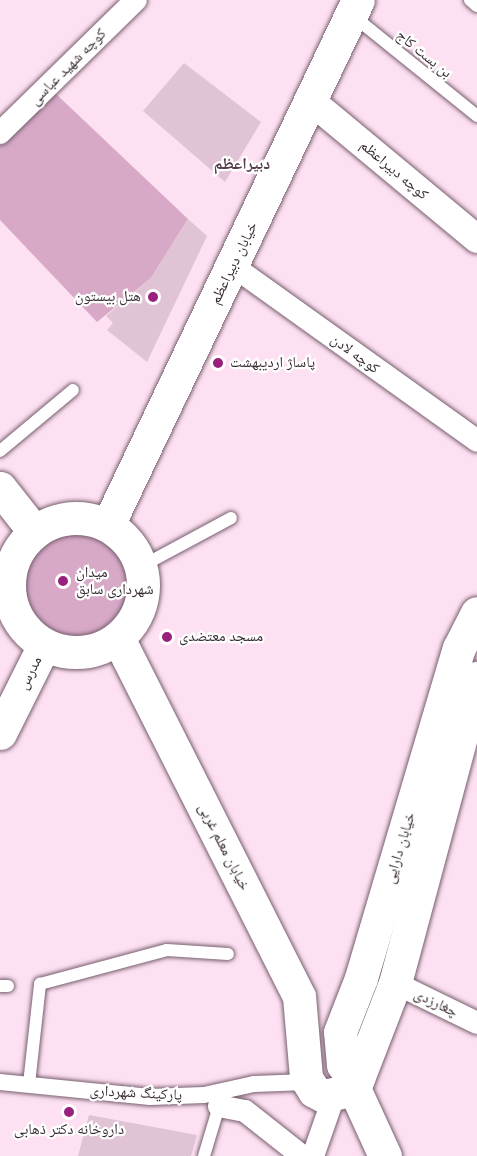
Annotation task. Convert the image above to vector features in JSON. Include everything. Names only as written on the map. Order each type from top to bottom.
[{"type":"main road","name":"خیابان دبیراعظم","points":[[108,525],[355,7]]},
{"type":"main road","points":[[0,488],[34,531]]},
{"type":"main road","points":[[70,517],[108,525],[135,550],[142,567],[141,606],[118,638],[82,652],[44,645],[20,622],[8,591],[19,548],[34,531],[70,517]]},
{"type":"main road","name":"خیابان دارایی","points":[[332,1081],[343,1065],[339,1051],[339,1032],[354,994],[459,648],[477,613]]},
{"type":"main road","name":"خیابان معلم غربی","points":[[118,638],[299,996],[332,1081]]},
{"type":"main road","name":"مدرس","points":[[0,733],[44,645]]},
{"type":"main road","name":"خیابان دارایی","points":[[332,1081],[390,994],[477,678]]},
{"type":"main road","points":[[354,994],[366,1010],[378,1011],[390,994]]},
{"type":"main road","points":[[332,1081],[385,1156]]},
{"type":"street","name":"کوچه شهید عباسی","points":[[0,133],[136,0]]},
{"type":"street","name":"کوچه دبیراعظم","points":[[311,101],[477,239]]},
{"type":"street","name":"کوچه لادن","points":[[233,266],[477,441]]},
{"type":"street","name":"چغارزدی","points":[[390,994],[477,1023]]},
{"type":"street","name":"پارکینگ شهرداری","points":[[0,1082],[150,1097],[204,1095],[254,1084],[332,1081]]},
{"type":"street","points":[[313,1156],[332,1081]]},
{"type":"street","points":[[219,1106],[245,1112],[302,1156]]},
{"type":"lane","points":[[470,0],[477,6]]},
{"type":"lane","name":"بن بست کاج","points":[[355,7],[477,116]]},
{"type":"lane","points":[[0,451],[73,390]]},
{"type":"lane","points":[[142,567],[231,518]]},
{"type":"lane","points":[[29,1084],[40,984],[168,950],[228,954]]},
{"type":"lane","points":[[204,1156],[219,1106]]},
{"type":"shaded area","points":[[55,93],[188,219],[151,278],[97,322],[0,220],[0,143]]},
{"type":"shaded area","points":[[76,525],[99,530],[118,543],[131,562],[136,585],[131,608],[118,627],[99,640],[76,645],[53,640],[34,627],[21,608],[16,585],[21,562],[34,543],[53,530]]},
{"type":"building","points":[[184,63],[261,122],[225,182],[143,111]]},
{"type":"building","name":"هتل بیستون","points":[[188,219],[207,236],[147,362],[107,330],[113,323],[106,316],[151,278]]},
{"type":"building","points":[[89,1115],[197,1135],[191,1156],[78,1156]]},
{"type":"place","name":"هتل بیستون","points":[[153,297]]},
{"type":"place","name":"پاساژ اردیبهشت","points":[[218,363]]},
{"type":"place","name":"میدان شهرداری سابق","points":[[63,581]]},
{"type":"place","name":"مسجد معتضدی","points":[[167,637]]},
{"type":"place","name":"داروخانه دکتر ذهابی","points":[[69,1112]]},
{"type":"district","name":"دبیراعظم","points":[[242,164]]}]
